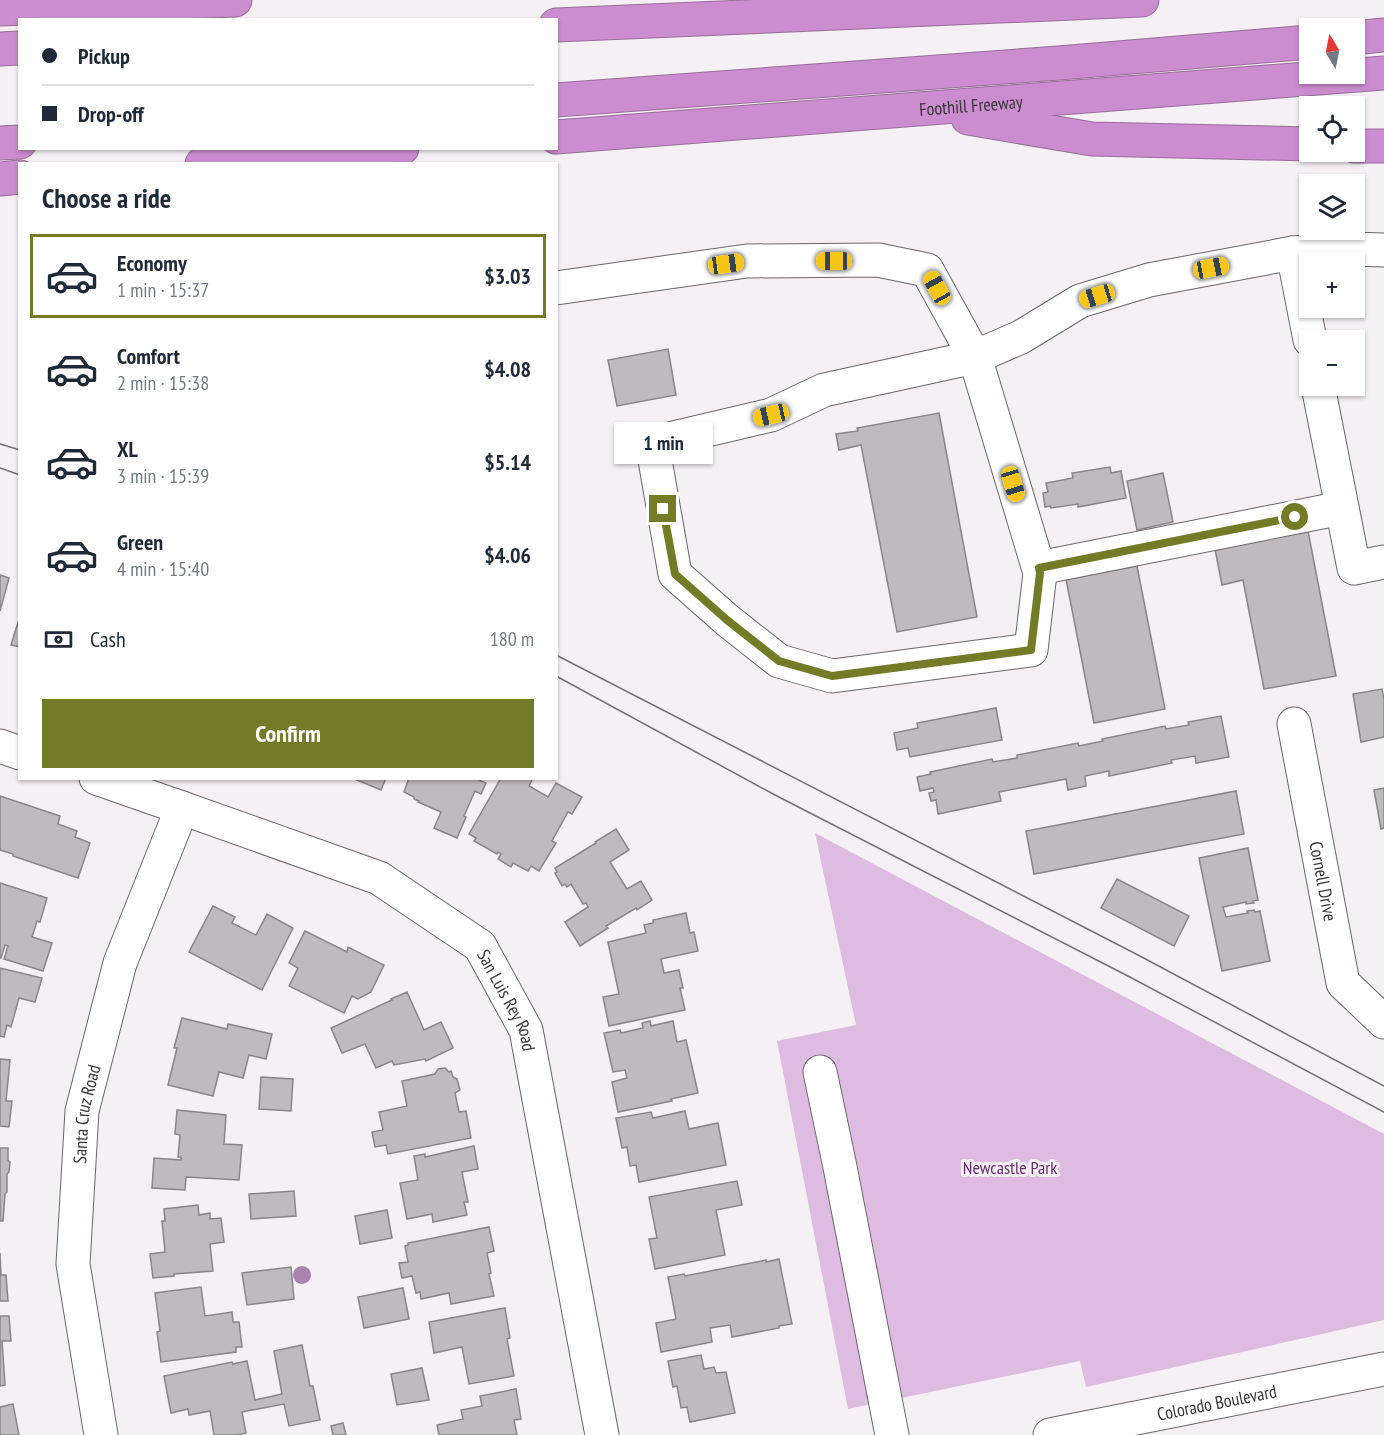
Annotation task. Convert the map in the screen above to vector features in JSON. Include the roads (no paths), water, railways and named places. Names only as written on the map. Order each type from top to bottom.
[{"type":"highway","points":[[0,9],[235,0]]},
{"type":"highway","points":[[558,25],[1142,0]]},
{"type":"highway","points":[[1365,37],[1384,35]]},
{"type":"highway","points":[[558,100],[1299,43]]},
{"type":"highway","points":[[0,49],[18,48]]},
{"type":"highway","name":"Foothill Freeway","points":[[558,137],[1384,73]]},
{"type":"highway","points":[[919,110],[1092,139],[1299,144]]},
{"type":"highway","points":[[0,143],[18,142]]},
{"type":"highway","points":[[1365,146],[1384,147]]},
{"type":"highway","points":[[227,162],[377,150]]},
{"type":"highway","points":[[0,179],[18,177]]},
{"type":"street","points":[[558,288],[747,261],[878,260],[927,270],[975,357],[1039,568],[1031,650],[832,676],[779,661],[727,620],[675,574],[651,443],[771,415],[825,390],[975,357],[1021,337],[1080,301],[1149,280],[1293,253],[1350,249],[1384,250]]},
{"type":"street","points":[[1293,253],[1308,330]]},
{"type":"street","points":[[1320,396],[1354,567],[1384,562]]},
{"type":"street","points":[[1039,568],[1342,508]]},
{"type":"street","name":"Cornell Drive","points":[[1294,724],[1343,983],[1384,1022]]},
{"type":"street","points":[[0,746],[18,752]]},
{"type":"street","name":"San Luis Rey Road","points":[[102,780],[379,878],[480,946],[526,1030],[602,1435]]},
{"type":"street","name":"Santa Cruz Road","points":[[101,1435],[73,1264],[82,1111],[120,963],[182,808]]},
{"type":"street","points":[[820,1072],[892,1435]]},
{"type":"street","name":"Colorado Boulevard","points":[[1050,1435],[1384,1369]]},
{"type":"tram line","points":[[0,444],[18,449]]},
{"type":"tram line","points":[[0,468],[18,474]]},
{"type":"tram line","points":[[558,656],[1138,955],[1384,1086]]},
{"type":"tram line","points":[[558,677],[775,795],[1126,975],[1384,1112]]},
{"type":"park label","name":"Newcastle Park","points":[[1010,1167]]}]
